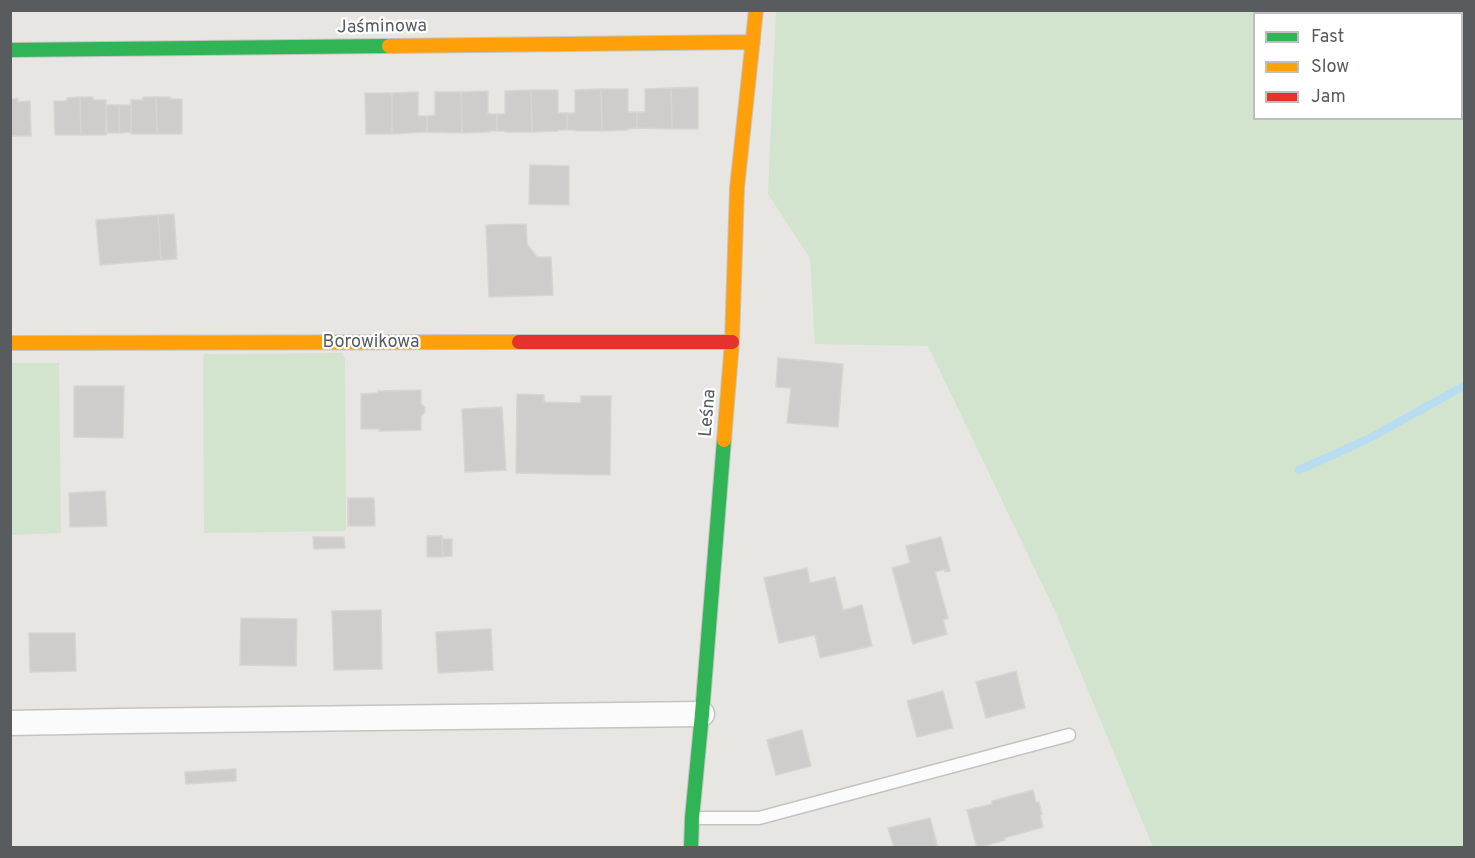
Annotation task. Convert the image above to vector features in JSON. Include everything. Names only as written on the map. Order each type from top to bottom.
[{"type":"street","name":"Leśna","points":[[691,848],[732,342],[737,188],[756,10]]},
{"type":"street","name":"Jaśminowa","points":[[10,51],[753,42]]},
{"type":"street","name":"Borowikowa","points":[[10,343],[732,342]]},
{"type":"street","points":[[10,723],[702,714]]},
{"type":"lane","points":[[692,818],[759,819],[1069,735]]},
{"type":"green space","points":[[776,11],[1464,11],[1464,847],[1153,847],[1055,611],[928,346],[815,344],[810,258],[768,194]]},
{"type":"green space","points":[[342,353],[345,359],[346,531],[204,533],[204,354]]},
{"type":"green space","points":[[11,363],[59,363],[61,533],[11,535]]},
{"type":"building","points":[[698,87],[698,129],[672,129],[671,88]]},
{"type":"building","points":[[671,88],[672,129],[637,128],[637,112],[645,112],[645,89]]},
{"type":"building","points":[[601,89],[602,131],[567,130],[567,113],[575,113],[575,90]]},
{"type":"building","points":[[601,89],[628,89],[628,112],[637,112],[637,128],[602,131]]},
{"type":"building","points":[[531,90],[532,132],[497,131],[497,114],[505,114],[505,91]]},
{"type":"building","points":[[531,90],[558,90],[558,113],[567,113],[567,130],[532,132]]},
{"type":"building","points":[[488,91],[488,114],[497,114],[497,131],[462,133],[461,92]]},
{"type":"building","points":[[418,92],[418,116],[427,116],[427,132],[392,134],[392,93]]},
{"type":"building","points":[[435,92],[461,92],[462,133],[427,132],[427,116],[435,115]]},
{"type":"building","points":[[365,93],[392,93],[392,134],[366,134]]},
{"type":"building","points":[[80,97],[81,135],[55,135],[54,101],[67,101],[67,98]]},
{"type":"building","points":[[80,97],[106,100],[106,135],[81,135]]},
{"type":"building","points":[[143,97],[156,97],[157,134],[131,134],[131,100],[143,100]]},
{"type":"building","points":[[156,97],[182,99],[182,134],[157,134]]},
{"type":"building","points":[[10,99],[18,99],[18,102],[30,101],[31,136],[10,136]]},
{"type":"building","points":[[106,105],[119,105],[119,133],[107,133]]},
{"type":"building","points":[[119,105],[131,105],[131,132],[119,133]]},
{"type":"building","points":[[530,165],[569,166],[569,205],[529,204]]},
{"type":"building","points":[[174,214],[177,259],[161,260],[158,215]]},
{"type":"building","points":[[158,215],[161,260],[100,265],[96,220]]},
{"type":"building","points":[[526,224],[527,244],[537,257],[551,257],[553,295],[489,297],[486,225]]},
{"type":"building","points":[[778,358],[843,364],[838,427],[787,423],[791,388],[776,387]]},
{"type":"building","points":[[74,386],[124,386],[123,438],[74,437]]},
{"type":"building","points":[[421,390],[421,404],[425,407],[425,412],[421,416],[421,430],[361,429],[361,394],[378,393],[378,391]]},
{"type":"building","points":[[517,394],[544,395],[544,402],[581,403],[581,396],[611,396],[610,475],[516,473]]},
{"type":"building","points":[[502,407],[506,470],[465,472],[462,409]]},
{"type":"building","points":[[105,491],[107,526],[70,527],[69,493]]},
{"type":"building","points":[[348,498],[374,498],[375,526],[348,526]]},
{"type":"building","points":[[427,536],[442,536],[443,557],[427,557]]},
{"type":"building","points":[[313,537],[344,537],[345,548],[314,549]]},
{"type":"building","points":[[941,537],[950,571],[945,572],[946,569],[935,572],[948,618],[943,620],[947,634],[913,644],[892,568],[910,563],[906,546]]},
{"type":"building","points":[[442,539],[452,539],[452,556],[443,557]]},
{"type":"building","points":[[807,568],[810,583],[835,577],[843,610],[862,605],[872,646],[820,658],[815,635],[779,643],[764,578]]},
{"type":"building","points":[[381,610],[382,669],[334,670],[332,611]]},
{"type":"building","points":[[241,618],[297,619],[296,666],[240,665]]},
{"type":"building","points":[[491,629],[493,670],[438,673],[436,632]]},
{"type":"building","points":[[29,633],[75,633],[76,671],[30,672]]},
{"type":"building","points":[[1016,671],[1025,708],[986,718],[976,682]]},
{"type":"building","points":[[943,691],[953,728],[917,737],[907,701]]},
{"type":"building","points":[[802,730],[811,766],[776,775],[767,740]]},
{"type":"building","points":[[236,769],[236,781],[186,784],[185,772]]},
{"type":"building","points":[[1033,790],[1036,802],[1039,802],[1043,827],[977,848],[967,810]]},
{"type":"building","points":[[930,818],[938,848],[894,848],[888,828]]},
{"type":"waterway","points":[[1299,470],[1366,440],[1464,386]]},
{"type":"traffic: fast","points":[[10,50],[389,46]]},
{"type":"traffic: fast","points":[[691,848],[724,440]]},
{"type":"traffic: slow","points":[[724,440],[732,342],[737,188],[756,10]]},
{"type":"traffic: slow","points":[[389,46],[753,42]]},
{"type":"traffic: slow","points":[[10,343],[519,342]]},
{"type":"traffic: jam","points":[[519,342],[732,342]]}]
